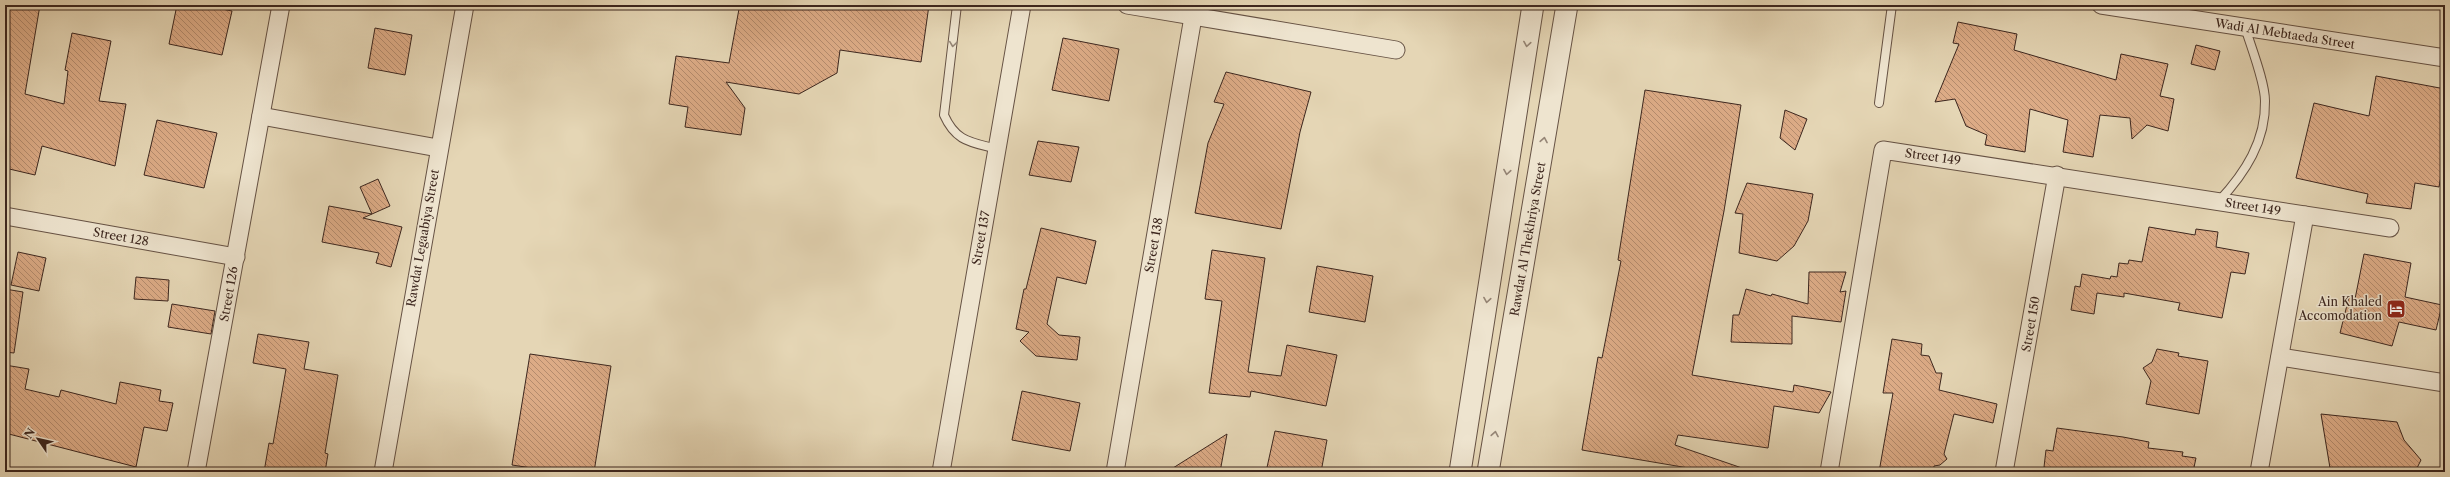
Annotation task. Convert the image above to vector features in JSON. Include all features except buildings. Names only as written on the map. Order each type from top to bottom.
[{"type":"street","name":"Street 126","points":[[196,472],[281,5]]},
{"type":"street","name":"Rawdat Legaabiya Street","points":[[383,472],[438,148],[465,5]]},
{"type":"street","name":"Street 137","points":[[941,472],[1022,5]]},
{"type":"street","points":[[1127,5],[1396,50]]},
{"type":"street","points":[[1460,472],[1533,5]]},
{"type":"street","name":"Rawdat Al Thekhriya Street","points":[[1488,472],[1567,5]]},
{"type":"street","name":"Wadi Al Mebtaeda Street","points":[[2101,5],[2445,58]]},
{"type":"street","name":"Street 138","points":[[1115,472],[1193,17]]},
{"type":"street","points":[[261,116],[438,148]]},
{"type":"street","name":"Street 149","points":[[1829,472],[1883,150],[2057,175],[2390,228]]},
{"type":"street","name":"Street 150","points":[[2004,472],[2057,175]]},
{"type":"street","points":[[2259,472],[2305,215]]},
{"type":"street","name":"Street 128","points":[[5,216],[236,257]]},
{"type":"street","points":[[2280,357],[2445,383]]},
{"type":"lane","points":[[957,5],[944,115],[950,129],[962,139],[997,149]]},
{"type":"lane","points":[[1879,104],[1892,5]]},
{"type":"lane","points":[[2218,201],[2239,179],[2255,151],[2263,129],[2266,100],[2244,27]]},
{"type":"place","name":"Ain Khaled Accomodation","points":[[2396,309]]}]
